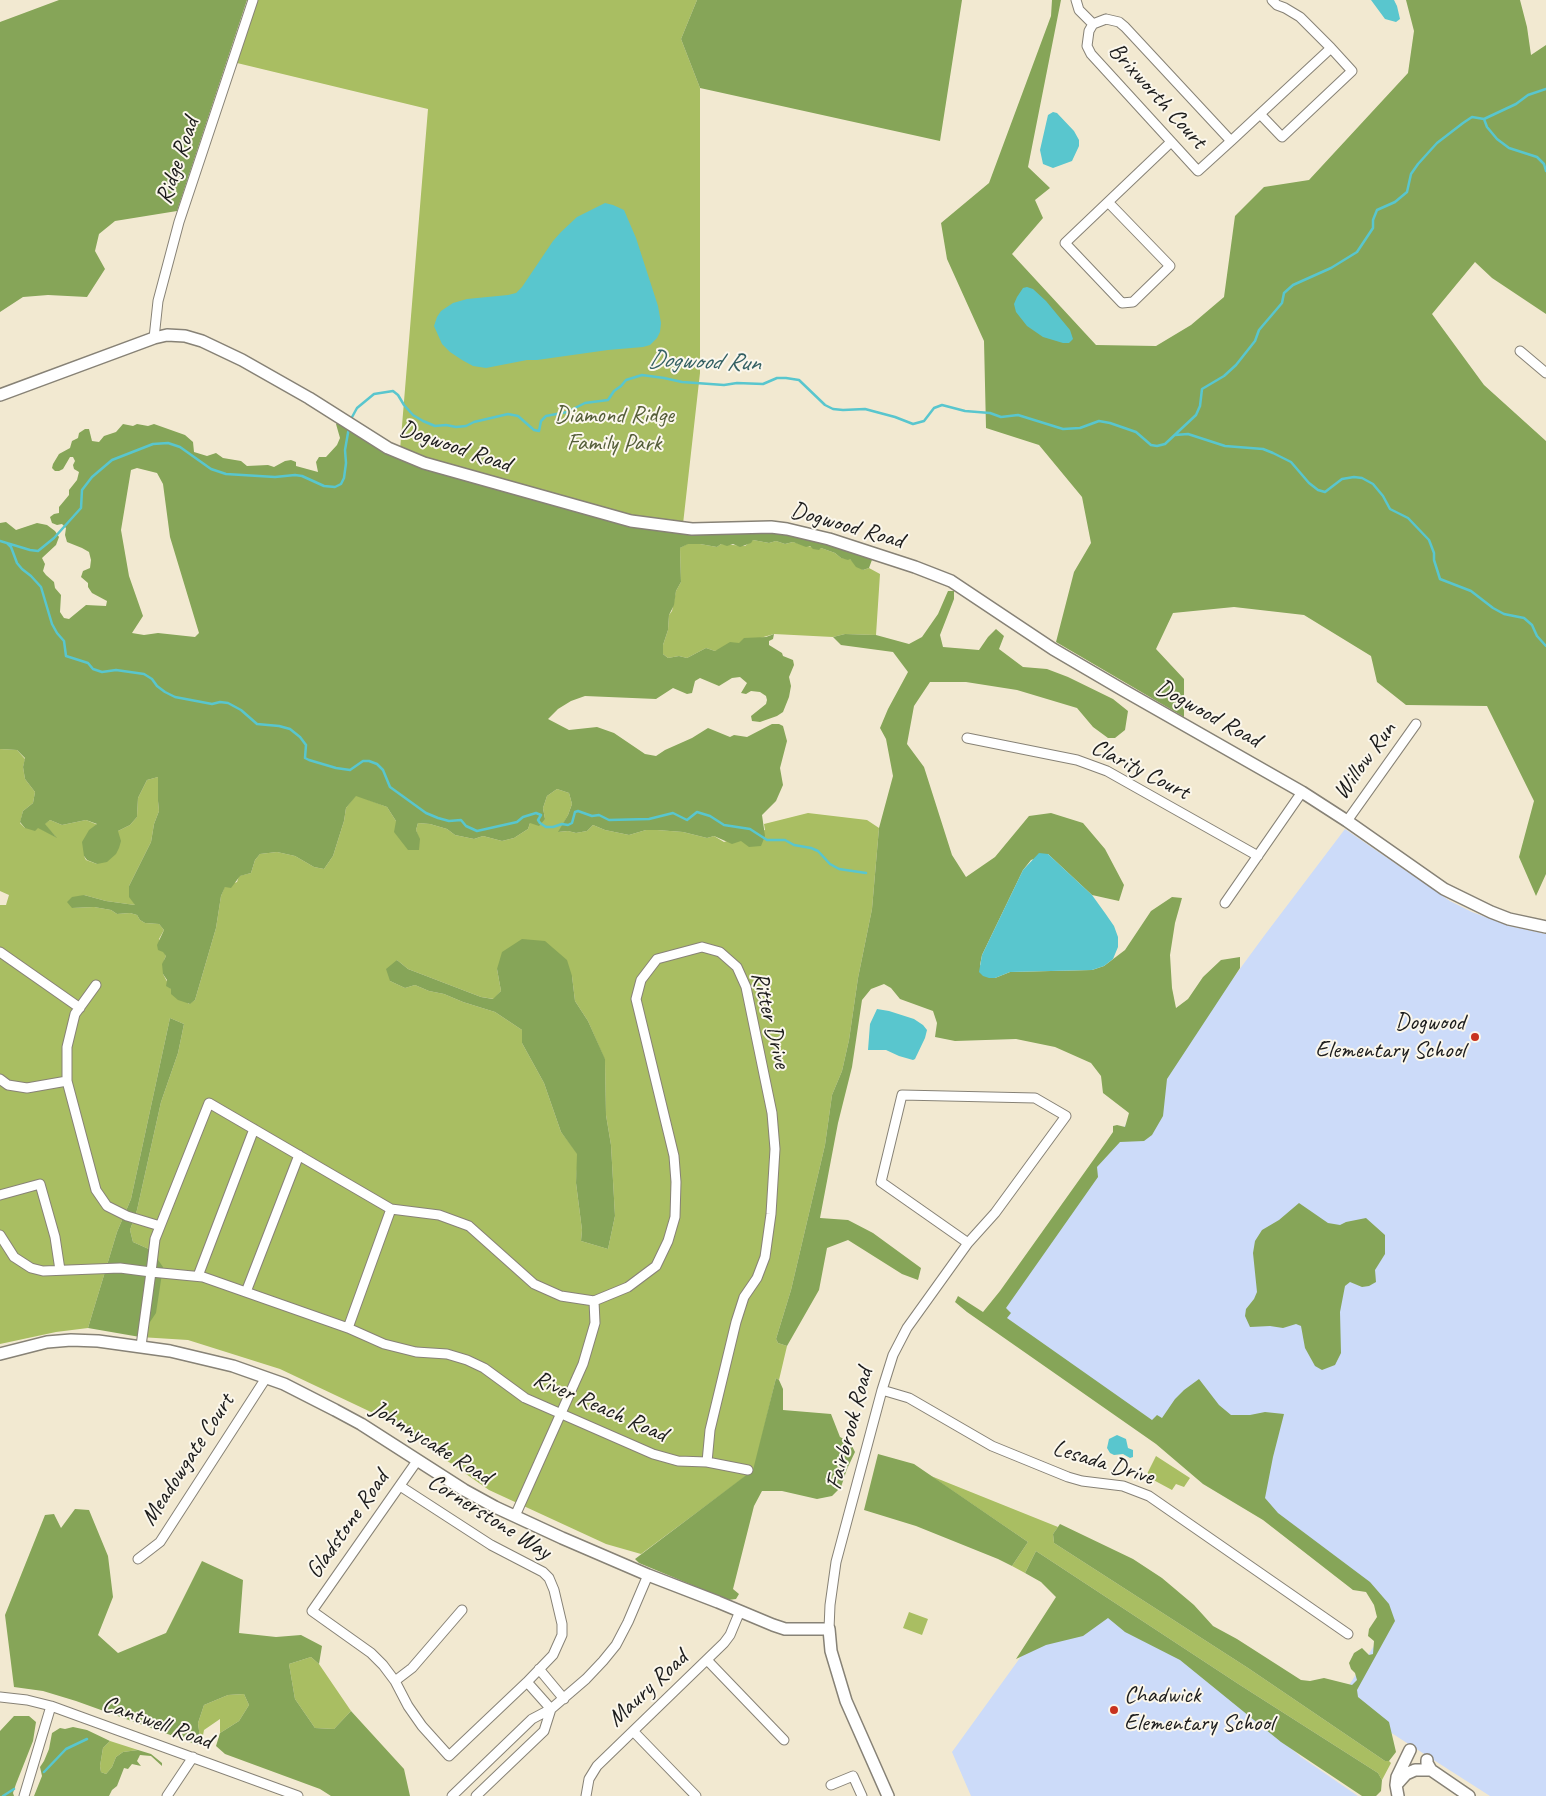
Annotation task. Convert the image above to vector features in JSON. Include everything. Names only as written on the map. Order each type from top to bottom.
[{"type":"street","name":"Ridge Road","points":[[154,338],[158,301],[179,222],[253,0]]},
{"type":"street","name":"Brixworth Court","points":[[1076,0],[1080,10],[1093,24]]},
{"type":"street","points":[[1260,114],[1282,137],[1352,72],[1300,17],[1277,5],[1272,0]]},
{"type":"street","name":"Brixworth Court","points":[[1106,19],[1119,22],[1231,140],[1198,171],[1091,54],[1087,46],[1087,38],[1088,31],[1093,24],[1106,19]]},
{"type":"street","points":[[1231,140],[1330,48]]},
{"type":"street","points":[[1108,202],[1170,266],[1133,302],[1122,303],[1065,243],[1108,202],[1171,142]]},
{"type":"street","name":"Dogwood Road","points":[[0,395],[154,338],[178,335],[194,338],[242,360],[309,398],[388,448],[417,461],[647,524],[692,529],[771,527],[806,532],[942,577],[962,588],[1053,649],[1302,792],[1428,879],[1459,898],[1500,915],[1546,927]]},
{"type":"street","points":[[1520,352],[1546,374]]},
{"type":"street","name":"Willow Run","points":[[1346,821],[1416,724]]},
{"type":"street","name":"Clarity Court","points":[[967,738],[1077,760],[1107,771],[1258,856]]},
{"type":"street","points":[[1225,903],[1302,792]]},
{"type":"street","name":"Ritter Drive","points":[[594,1301],[628,1287],[656,1266],[668,1241],[675,1217],[676,1182],[674,1156],[636,999],[640,980],[657,959],[702,947],[720,952],[737,967],[746,987],[772,1113],[775,1149],[771,1214],[765,1257],[757,1278],[744,1297],[736,1322],[710,1430],[707,1462]]},
{"type":"street","points":[[0,952],[80,1008]]},
{"type":"street","points":[[96,985],[75,1014],[66,1047],[67,1081],[96,1190],[107,1206],[127,1216],[160,1226]]},
{"type":"street","points":[[0,1079],[8,1086],[27,1088],[67,1081]]},
{"type":"street","name":"Fairbrook Road","points":[[888,1796],[846,1700],[831,1650],[828,1629],[830,1597],[836,1562],[893,1355],[907,1328],[968,1243],[995,1213],[1066,1116],[1035,1098],[902,1095],[881,1182],[968,1243]]},
{"type":"street","points":[[141,1346],[155,1239],[209,1103],[391,1209],[439,1215],[469,1226],[534,1284],[561,1296],[594,1301],[595,1323],[583,1364],[515,1516]]},
{"type":"street","points":[[198,1276],[254,1129]]},
{"type":"street","points":[[246,1292],[299,1156]]},
{"type":"street","points":[[0,1194],[40,1184],[55,1237],[60,1270]]},
{"type":"street","points":[[348,1328],[391,1209]]},
{"type":"street","name":"River Reach Road","points":[[0,1235],[14,1257],[31,1268],[43,1271],[120,1268],[203,1277],[348,1328],[384,1344],[416,1352],[447,1354],[467,1360],[484,1368],[525,1398],[653,1454],[678,1461],[707,1462],[748,1470]]},
{"type":"street","name":"Johnnycake Road","points":[[0,1354],[47,1342],[71,1340],[98,1341],[141,1346],[201,1357],[233,1366],[309,1396],[361,1424],[464,1490],[515,1516],[648,1575],[785,1629],[828,1629]]},
{"type":"street","name":"Meadowgate Court","points":[[138,1559],[160,1542],[266,1378]]},
{"type":"street","name":"Lesada Drive","points":[[882,1390],[909,1398],[978,1440],[1068,1477],[1082,1481],[1123,1486],[1150,1496],[1348,1634]]},
{"type":"street","name":"Gladstone Road","points":[[312,1611],[417,1461]]},
{"type":"street","name":"Cornerstone Way","points":[[312,1611],[371,1653],[383,1665],[422,1726],[449,1756],[527,1682],[553,1654],[562,1635],[562,1624],[554,1590],[549,1578],[536,1566],[491,1544],[400,1486]]},
{"type":"street","points":[[452,1796],[532,1719],[551,1710],[586,1679],[616,1645],[648,1575]]},
{"type":"street","points":[[395,1681],[412,1668],[462,1610]]},
{"type":"street","name":"Maury Road","points":[[586,1796],[591,1773],[708,1661],[730,1636],[740,1611]]},
{"type":"street","points":[[708,1661],[784,1740]]},
{"type":"street","points":[[539,1670],[564,1699]]},
{"type":"street","points":[[527,1682],[551,1710]]},
{"type":"street","name":"Cantwell Road","points":[[0,1697],[27,1700],[51,1706],[298,1796]]},
{"type":"street","points":[[24,1796],[51,1706]]},
{"type":"street","points":[[476,1796],[544,1731],[551,1710]]},
{"type":"street","points":[[633,1731],[696,1796]]},
{"type":"street","points":[[1397,1791],[1402,1765],[1410,1750]]},
{"type":"street","points":[[167,1796],[193,1758]]},
{"type":"street","points":[[1397,1791],[1406,1774],[1429,1765],[1470,1796]]},
{"type":"street","points":[[831,1785],[853,1776],[862,1796]]},
{"type":"shaded area","points":[[1345,829],[1450,901],[1472,912],[1509,926],[1546,934],[1546,1796],[1490,1796],[1346,1704],[1343,1695],[1389,1622],[1375,1593],[984,1318],[1264,936]]},
{"type":"shaded area","name":"Chadwick Elementary School","points":[[1069,1590],[1197,1667],[1301,1757],[1358,1796],[971,1796],[952,1752]]},
{"type":"green space","points":[[59,0],[247,0],[177,211],[115,221],[99,234],[95,251],[105,269],[87,297],[48,295],[23,297],[0,312],[0,22]]},
{"type":"green space","name":"Diamond Ridge Family Park","points":[[258,0],[697,0],[681,39],[700,88],[700,373],[683,524],[650,520],[615,512],[400,450],[428,109],[237,63]]},
{"type":"green space","points":[[697,0],[962,0],[940,141],[700,88],[681,39]]},
{"type":"green space","points":[[1052,0],[1061,0],[1028,167],[1050,188],[1035,200],[1043,218],[1012,254],[1096,345],[1156,346],[1191,325],[1224,297],[1235,216],[1264,187],[1309,180],[1408,73],[1414,31],[1406,0],[1520,0],[1527,27],[1531,55],[1546,45],[1546,314],[1492,278],[1475,262],[1432,314],[1484,385],[1546,441],[1546,874],[1536,896],[1519,857],[1534,801],[1487,706],[1406,705],[1377,682],[1371,656],[1304,615],[1234,607],[1173,613],[1156,649],[1184,679],[1184,717],[1056,642],[1074,572],[1091,543],[1082,497],[1039,445],[986,428],[984,341],[947,259],[941,223],[989,183],[1051,16]]},
{"type":"green space","points":[[338,422],[388,453],[617,522],[786,532],[873,557],[869,568],[863,570],[856,567],[850,559],[841,558],[835,553],[821,548],[819,550],[813,549],[810,546],[806,547],[793,542],[785,544],[776,541],[769,543],[753,540],[751,543],[740,547],[733,544],[727,546],[721,544],[717,547],[688,544],[680,548],[681,582],[676,591],[674,605],[669,615],[663,654],[668,658],[679,656],[687,658],[706,648],[715,651],[730,642],[739,643],[744,638],[766,637],[774,634],[773,639],[769,641],[769,645],[782,653],[783,656],[793,660],[794,665],[789,677],[791,686],[789,697],[783,712],[777,716],[760,722],[752,721],[751,716],[766,704],[766,696],[760,692],[741,693],[747,683],[740,677],[732,678],[719,686],[700,678],[695,681],[692,693],[687,694],[673,688],[656,699],[585,696],[571,701],[558,709],[548,719],[569,730],[597,727],[614,733],[645,754],[656,756],[708,728],[730,737],[734,735],[747,737],[772,724],[783,726],[787,741],[780,768],[783,785],[776,801],[762,815],[765,836],[761,846],[749,847],[741,841],[732,844],[714,836],[707,838],[683,832],[646,830],[629,835],[605,830],[593,825],[587,831],[576,833],[568,831],[558,832],[572,804],[569,793],[557,789],[547,796],[543,808],[545,819],[539,826],[530,823],[528,829],[514,838],[502,841],[483,836],[474,839],[455,835],[447,829],[430,824],[418,823],[416,830],[420,839],[419,850],[408,850],[394,832],[396,821],[387,807],[356,796],[346,808],[333,856],[324,869],[314,867],[295,856],[277,852],[260,854],[255,860],[251,873],[240,876],[231,888],[225,887],[221,896],[216,928],[195,1000],[190,1004],[178,1000],[171,994],[171,989],[166,986],[167,980],[163,974],[162,964],[166,956],[158,950],[157,945],[164,930],[159,924],[145,923],[137,915],[130,913],[117,914],[111,910],[94,907],[72,908],[67,902],[72,897],[84,895],[106,901],[135,905],[129,897],[129,886],[151,842],[154,824],[159,811],[158,777],[147,780],[138,798],[137,817],[130,825],[118,831],[121,841],[119,848],[116,854],[107,862],[97,864],[87,860],[84,856],[82,842],[89,830],[97,824],[86,820],[62,825],[50,820],[45,824],[57,838],[38,828],[35,831],[25,828],[20,822],[23,811],[33,803],[35,792],[25,779],[23,767],[25,758],[17,750],[0,749],[0,523],[6,522],[16,530],[37,523],[47,525],[55,531],[59,537],[56,545],[42,558],[45,564],[43,571],[54,582],[55,588],[61,595],[60,612],[64,618],[69,619],[86,605],[106,606],[107,601],[92,593],[88,583],[81,577],[83,571],[90,568],[89,552],[67,542],[66,528],[62,524],[52,523],[50,517],[59,513],[59,507],[69,495],[69,490],[77,480],[79,472],[74,469],[75,461],[73,457],[70,457],[63,469],[59,471],[55,471],[52,468],[53,464],[59,454],[70,448],[72,441],[78,438],[79,433],[89,429],[92,441],[99,442],[104,436],[116,432],[123,424],[148,426],[154,424],[185,435],[193,442],[194,452],[207,456],[216,453],[223,458],[241,461],[247,466],[268,465],[274,467],[291,460],[296,462],[296,466],[318,472],[316,462],[319,457],[326,457],[337,445],[340,438],[336,424]],"holes":[[[137,468],[157,473],[163,484],[170,537],[199,633],[195,637],[158,633],[144,635],[132,633],[143,616],[129,576],[121,530],[131,470]]]},
{"type":"green space","points":[[753,540],[769,543],[776,541],[785,544],[793,542],[821,548],[835,553],[841,558],[850,559],[863,570],[869,568],[880,574],[876,635],[845,634],[833,637],[774,634],[715,651],[706,648],[687,658],[679,656],[668,658],[663,654],[663,645],[668,630],[669,615],[672,611],[676,591],[681,582],[680,548],[687,544],[717,547],[721,544],[745,546]]},
{"type":"green space","points":[[948,591],[954,591],[954,599],[940,635],[943,647],[979,650],[996,629],[1004,636],[999,649],[1023,667],[1047,669],[1068,677],[1113,699],[1128,711],[1125,730],[1115,738],[1108,738],[1093,727],[1077,708],[1017,690],[966,682],[930,682],[914,706],[907,744],[924,767],[952,855],[966,877],[995,857],[1029,816],[1051,813],[1083,823],[1105,849],[1124,885],[1119,901],[1092,895],[1048,854],[1031,860],[1023,870],[982,955],[980,965],[995,978],[1010,972],[1092,970],[1104,966],[1125,950],[1151,911],[1172,897],[1182,898],[1175,923],[1170,955],[1172,988],[1176,1008],[1188,999],[1203,977],[1221,960],[1240,957],[1240,968],[1167,1079],[1163,1116],[1152,1135],[1144,1141],[1120,1142],[1097,1167],[1098,1177],[1006,1308],[1011,1313],[1007,1318],[1152,1420],[1157,1415],[1162,1418],[1175,1399],[1199,1379],[1219,1405],[1231,1415],[1250,1415],[1265,1412],[1284,1414],[1265,1498],[1278,1513],[1370,1582],[1389,1604],[1395,1621],[1357,1690],[1358,1697],[1389,1722],[1396,1752],[1389,1761],[1385,1761],[1248,1668],[1054,1543],[1053,1534],[1060,1524],[1133,1559],[1162,1578],[1194,1605],[1213,1626],[1301,1680],[1310,1681],[1324,1678],[1352,1685],[1357,1680],[1349,1663],[1354,1653],[1362,1648],[1369,1655],[1373,1654],[1374,1641],[1368,1636],[1369,1629],[1377,1617],[1374,1605],[1366,1592],[1353,1590],[1263,1520],[1203,1484],[1156,1444],[955,1302],[958,1296],[983,1312],[1104,1145],[1113,1132],[1113,1126],[1125,1127],[1129,1113],[1103,1093],[1101,1076],[1091,1063],[1055,1047],[1016,1039],[955,1041],[935,1037],[937,1023],[933,1011],[900,999],[891,988],[884,984],[871,989],[862,1000],[852,1067],[838,1123],[820,1218],[848,1220],[873,1233],[921,1268],[918,1280],[902,1274],[848,1240],[827,1248],[819,1290],[787,1346],[778,1343],[776,1339],[791,1290],[825,1145],[832,1095],[842,1071],[849,1040],[858,978],[872,909],[879,828],[893,776],[886,739],[880,728],[908,672],[893,652],[841,645],[833,637],[845,634],[876,635],[909,644],[922,637],[938,614]]},
{"type":"green space","points":[[0,749],[17,750],[25,759],[23,767],[25,779],[35,792],[33,803],[23,811],[20,823],[25,828],[38,827],[56,837],[44,824],[50,820],[62,825],[86,820],[98,825],[84,856],[86,860],[97,864],[118,831],[130,825],[137,817],[138,798],[147,780],[158,777],[159,811],[154,824],[151,842],[129,886],[135,905],[106,901],[84,895],[72,908],[94,907],[111,910],[117,914],[130,913],[137,915],[145,923],[159,924],[164,930],[159,939],[166,956],[163,974],[171,989],[189,1004],[195,1000],[216,928],[221,896],[225,886],[237,882],[239,876],[251,873],[255,860],[260,854],[277,852],[295,856],[314,867],[324,869],[333,856],[346,808],[356,795],[387,807],[396,821],[419,839],[416,830],[418,823],[430,824],[447,829],[455,835],[474,839],[483,836],[502,841],[514,838],[528,829],[530,823],[545,819],[543,808],[547,796],[557,789],[569,793],[572,804],[559,832],[568,831],[576,833],[587,831],[593,825],[605,830],[629,835],[646,830],[657,830],[683,832],[707,838],[714,836],[724,842],[765,830],[764,824],[808,813],[867,820],[879,828],[872,909],[858,978],[849,1040],[842,1071],[832,1095],[825,1145],[791,1290],[776,1339],[778,1343],[787,1346],[779,1380],[776,1378],[754,1470],[641,1554],[606,1544],[489,1490],[390,1421],[280,1369],[188,1340],[140,1337],[151,1250],[133,1242],[130,1230],[137,1210],[161,1102],[178,1053],[184,1024],[170,1018],[131,1199],[117,1232],[88,1328],[56,1332],[0,1344],[0,905],[6,905],[9,895],[0,891]],"holes":[[[397,960],[408,969],[481,997],[494,999],[501,991],[497,969],[572,976],[575,1001],[588,1021],[605,1060],[606,1115],[611,1145],[615,1216],[608,1249],[581,1241],[582,1230],[576,1183],[578,1154],[561,1132],[544,1083],[522,1043],[522,1030],[495,1012],[415,985],[405,988],[390,981]]]},
{"type":"green space","points":[[522,939],[545,941],[567,960],[572,976],[575,1001],[588,1021],[605,1059],[606,1115],[611,1145],[615,1216],[608,1249],[581,1241],[582,1230],[576,1183],[577,1154],[561,1132],[544,1083],[522,1043],[522,1030],[495,1012],[415,985],[405,988],[390,981],[386,969],[397,960],[408,969],[481,997],[493,999],[501,991],[497,969],[502,952]]},
{"type":"green space","points":[[170,1018],[184,1024],[178,1053],[161,1102],[137,1210],[130,1230],[133,1242],[151,1250],[163,1267],[156,1313],[140,1337],[88,1328],[117,1232],[131,1199]]},
{"type":"green space","points":[[1299,1203],[1328,1223],[1340,1225],[1366,1218],[1385,1235],[1385,1254],[1375,1270],[1376,1282],[1362,1287],[1350,1282],[1345,1286],[1340,1312],[1341,1353],[1335,1365],[1322,1370],[1315,1366],[1305,1348],[1301,1326],[1296,1324],[1283,1328],[1270,1326],[1250,1327],[1245,1316],[1246,1309],[1257,1292],[1253,1253],[1255,1241],[1262,1230],[1279,1220]]},
{"type":"green space","points":[[776,1378],[783,1389],[783,1410],[831,1414],[840,1437],[850,1442],[855,1452],[841,1487],[832,1496],[817,1499],[782,1491],[762,1491],[754,1506],[733,1589],[739,1594],[736,1599],[728,1600],[639,1563],[635,1559],[753,1470]]},
{"type":"green space","points":[[878,1454],[914,1464],[1028,1542],[1012,1566],[916,1526],[864,1510]]},
{"type":"green space","points":[[1156,1456],[1190,1478],[1184,1487],[1176,1484],[1172,1490],[1146,1476]]},
{"type":"green space","points":[[931,1476],[1058,1527],[1053,1534],[1054,1543],[1248,1668],[1385,1761],[1389,1761],[1391,1763],[1382,1780],[1378,1773],[1036,1551],[1025,1573],[1012,1566],[1028,1542]]},
{"type":"green space","points":[[75,1509],[89,1510],[108,1556],[113,1597],[98,1635],[118,1653],[166,1633],[202,1561],[243,1580],[239,1633],[276,1637],[301,1635],[322,1646],[319,1664],[311,1657],[289,1664],[295,1699],[315,1728],[334,1729],[351,1711],[404,1769],[410,1796],[331,1796],[320,1789],[225,1754],[216,1746],[220,1733],[239,1721],[249,1705],[244,1694],[228,1695],[204,1705],[198,1723],[201,1746],[76,1701],[43,1691],[14,1687],[5,1615],[45,1515],[54,1514],[61,1528]]},
{"type":"green space","points":[[1036,1551],[1378,1773],[1382,1780],[1381,1791],[1376,1796],[1362,1796],[1281,1742],[1180,1660],[1125,1632],[1108,1618],[1083,1636],[1046,1645],[1016,1659],[1056,1597],[1041,1582],[1025,1573]]},
{"type":"green space","points":[[909,1612],[928,1619],[922,1635],[903,1628]]},
{"type":"green space","points":[[311,1657],[319,1664],[351,1711],[334,1729],[315,1728],[295,1699],[289,1664]]},
{"type":"green space","points":[[244,1694],[249,1705],[239,1721],[220,1733],[220,1719],[204,1730],[201,1746],[198,1723],[204,1705],[228,1695]]},
{"type":"green space","points":[[14,1716],[29,1716],[36,1722],[33,1741],[16,1784],[14,1796],[0,1796],[0,1731]]},
{"type":"green space","points":[[73,1727],[87,1730],[110,1741],[103,1748],[101,1772],[106,1774],[112,1767],[116,1757],[123,1752],[138,1750],[151,1754],[162,1763],[162,1766],[151,1756],[140,1755],[137,1761],[141,1766],[132,1764],[128,1769],[124,1768],[117,1786],[109,1796],[34,1796],[42,1776],[40,1767],[49,1749],[52,1733],[60,1728]]},
{"type":"green space","points":[[110,1741],[138,1750],[123,1752],[116,1757],[112,1767],[106,1774],[101,1772],[100,1766],[103,1748]]},
{"type":"water","points":[[1371,0],[1394,0],[1400,19],[1396,22],[1385,19]]},
{"type":"water","points":[[1053,112],[1057,113],[1074,131],[1079,140],[1079,146],[1072,161],[1053,168],[1043,164],[1040,150],[1048,115]]},
{"type":"water","points":[[605,203],[624,210],[636,238],[658,306],[661,323],[660,332],[650,345],[527,360],[486,368],[473,366],[462,360],[442,344],[434,326],[441,311],[453,303],[467,299],[516,293],[561,232],[577,217]]},
{"type":"water","points":[[1023,288],[1033,289],[1046,301],[1070,330],[1073,339],[1069,343],[1043,337],[1027,326],[1016,312],[1014,304],[1017,297]]},
{"type":"water","points":[[1039,853],[1048,854],[1092,895],[1105,913],[1114,926],[1118,937],[1118,947],[1113,959],[1104,966],[1092,970],[1010,972],[995,978],[983,976],[979,972],[982,955],[1023,870]]},
{"type":"water","points":[[877,1009],[914,1019],[927,1030],[915,1059],[899,1056],[886,1050],[868,1050],[870,1024]]},
{"type":"water","points":[[1117,1435],[1126,1439],[1128,1448],[1133,1450],[1133,1457],[1110,1453],[1107,1448],[1109,1439]]},
{"type":"waterway","points":[[1484,119],[1516,104],[1528,95],[1546,89]]},
{"type":"waterway","name":"Dogwood Run","points":[[351,419],[357,408],[374,394],[393,391],[413,415],[435,426],[466,426],[474,422],[508,414],[518,416],[534,430],[539,431],[541,421],[546,416],[567,412],[585,403],[608,400],[614,391],[626,380],[642,375],[682,382],[724,385],[737,383],[763,384],[777,378],[786,378],[799,380],[825,405],[833,409],[865,409],[913,424],[924,421],[934,408],[942,405],[965,411],[990,413],[1001,417],[1018,415],[1063,429],[1080,428],[1099,421],[1110,423],[1136,432],[1151,445],[1157,446],[1165,444],[1196,415],[1200,406],[1202,389],[1224,376],[1236,365],[1255,341],[1259,330],[1282,303],[1284,293],[1293,285],[1331,268],[1357,252],[1373,228],[1373,220],[1377,210],[1395,202],[1407,192],[1411,174],[1418,164],[1437,143],[1463,123],[1472,117],[1484,119],[1487,127],[1497,139],[1509,148],[1537,157],[1544,164],[1546,171]]},
{"type":"waterway","name":"Dogwood Run","points":[[0,541],[38,551],[54,538],[81,508],[82,490],[92,477],[112,460],[153,444],[168,443],[180,447],[211,469],[226,474],[275,477],[295,475],[302,476],[324,486],[335,487],[341,484],[344,478],[345,450],[349,427]]},
{"type":"waterway","points":[[1175,435],[1188,434],[1225,446],[1263,449],[1291,462],[1309,483],[1318,490],[1325,492],[1342,479],[1362,478],[1373,484],[1383,496],[1390,509],[1408,518],[1429,540],[1440,579],[1471,591],[1504,614],[1524,618],[1532,625],[1537,636],[1546,646]]},
{"type":"waterway","points":[[7,543],[11,547],[17,563],[41,587],[52,624],[64,641],[66,656],[88,663],[93,669],[102,672],[116,670],[144,674],[165,692],[175,697],[212,704],[228,703],[241,710],[257,724],[290,729],[306,745],[305,758],[309,760],[350,770],[363,761],[377,764],[383,770],[390,787],[426,813],[438,818],[449,821],[461,820],[466,826],[477,831],[517,822],[523,817],[536,813],[541,815],[538,820],[540,823],[546,827],[553,827],[572,823],[575,812],[578,811],[592,816],[599,815],[609,820],[649,819],[673,813],[687,820],[697,812],[710,816],[724,825],[750,829],[767,840],[785,840],[794,845],[811,848],[818,851],[830,864],[839,869],[866,873]]},
{"type":"waterway","points":[[44,1772],[66,1749],[87,1739]]},
{"type":"waterway","points":[[3,1796],[14,1789]]},
{"type":"place","name":"Dogwood Elementary School","points":[[1475,1037]]},
{"type":"place","name":"Chadwick Elementary School","points":[[1114,1710]]}]
